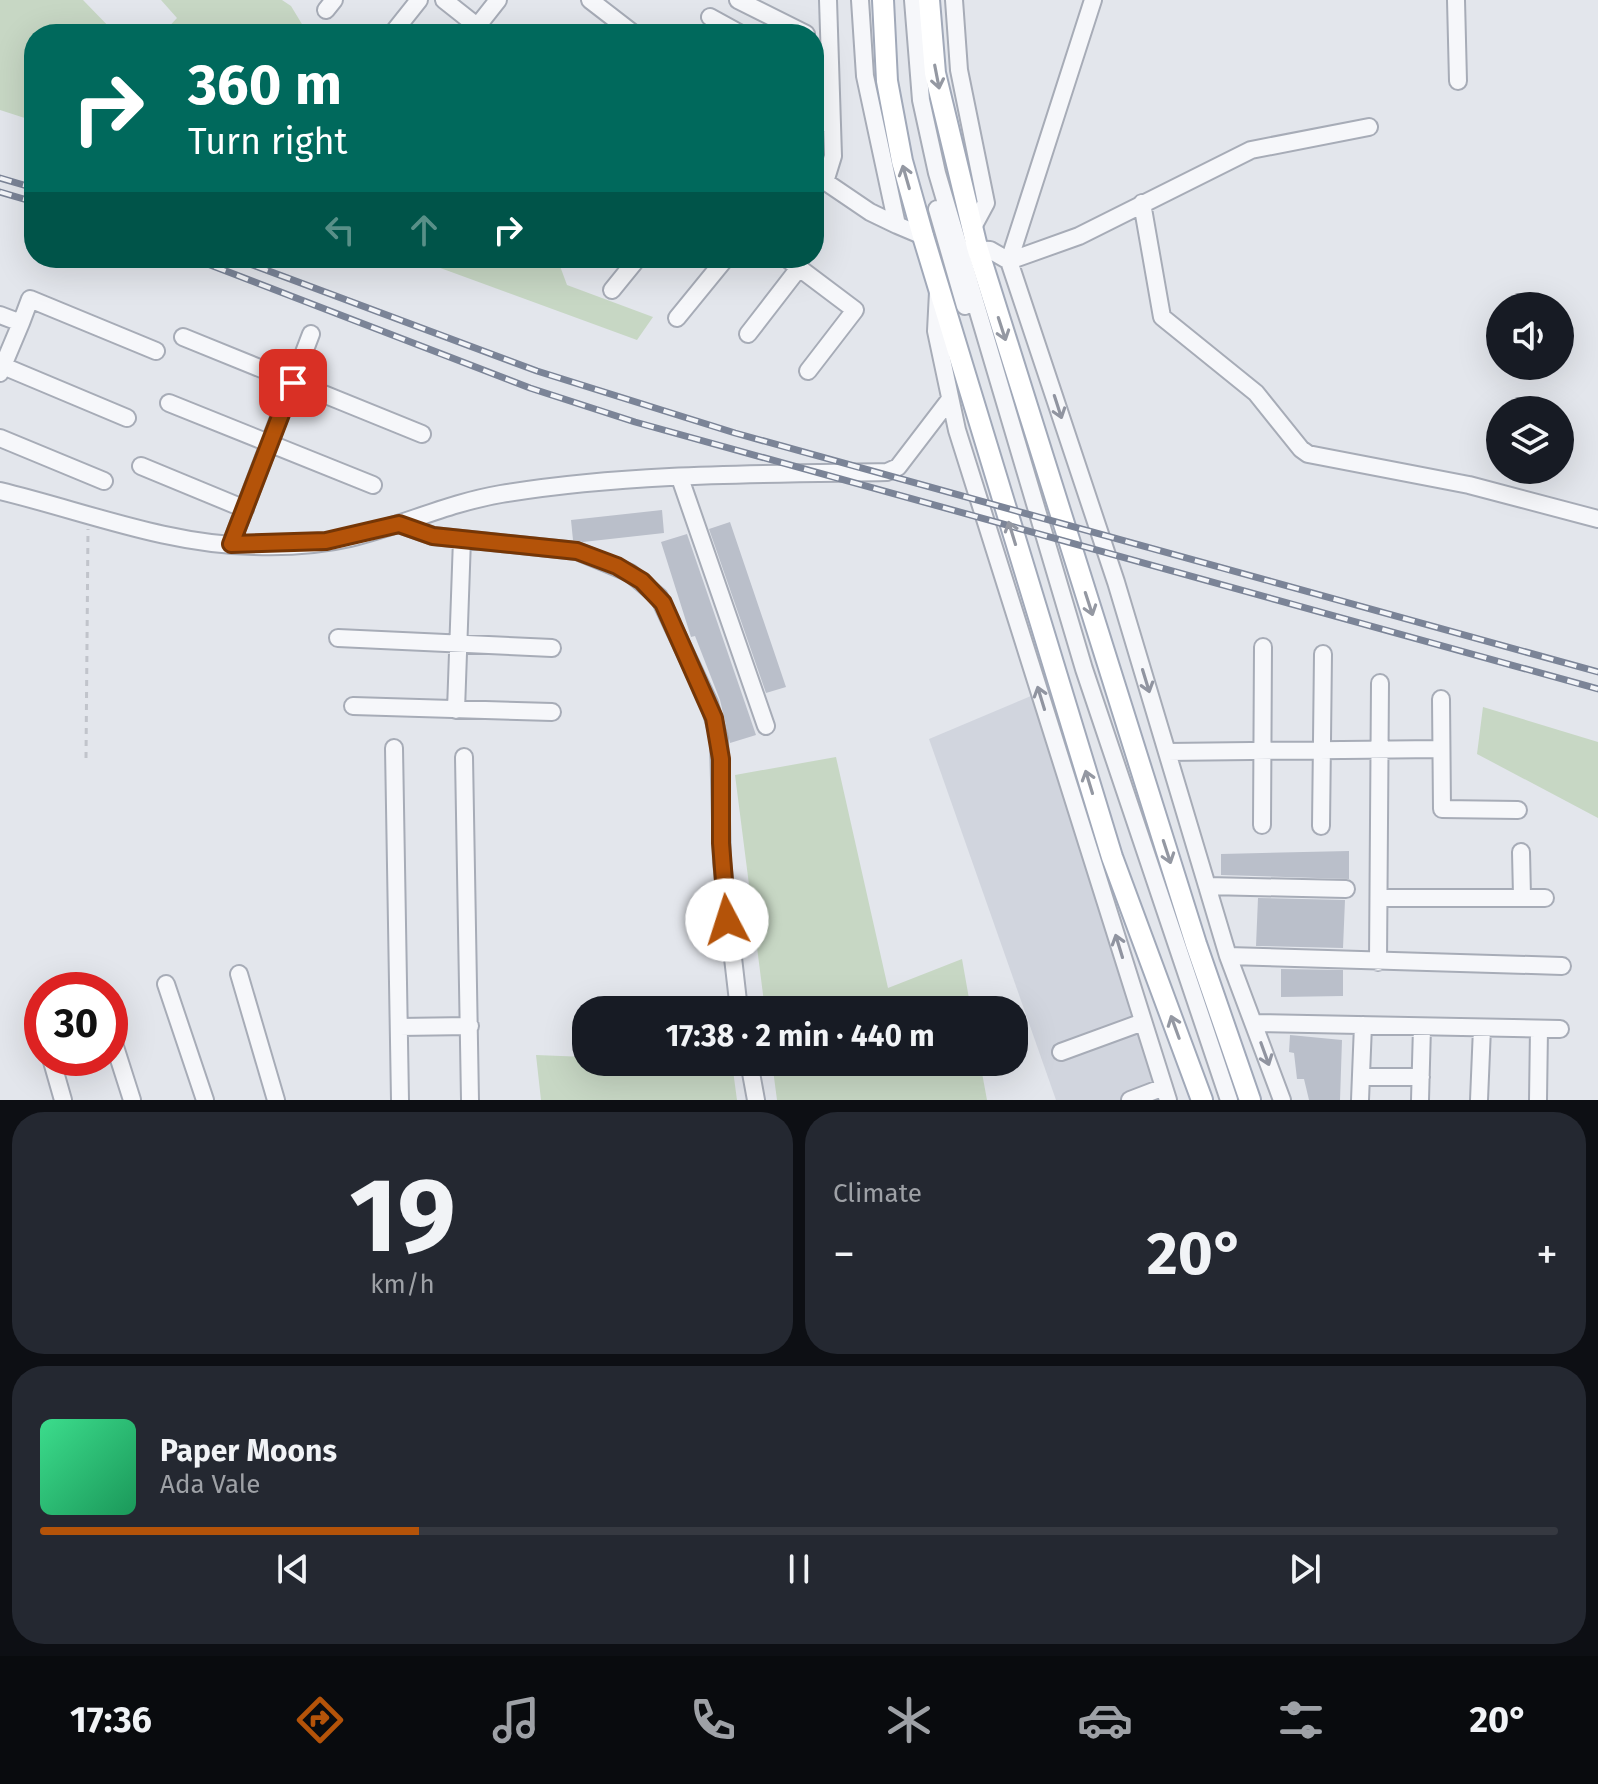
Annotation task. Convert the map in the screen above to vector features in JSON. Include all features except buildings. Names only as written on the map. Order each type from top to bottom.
[{"type":"main road","points":[[883,0],[887,81],[902,161],[923,236],[958,248]]},
{"type":"main road","points":[[929,0],[935,73],[958,248],[1250,1100]]},
{"type":"main road","points":[[958,248],[938,285],[1112,857],[1202,1100]]},
{"type":"street","points":[[400,24],[419,0]]},
{"type":"street","points":[[444,0],[470,24]]},
{"type":"street","points":[[484,24],[498,0]]},
{"type":"street","points":[[590,0],[621,24]]},
{"type":"street","points":[[738,0],[786,24]]},
{"type":"street","points":[[824,28],[828,0]]},
{"type":"street","points":[[860,0],[865,76],[897,225]]},
{"type":"street","points":[[903,0],[912,108],[958,248],[1084,669],[1229,1100]]},
{"type":"street","points":[[913,0],[921,100],[937,173],[1076,672],[1218,1100]]},
{"type":"street","points":[[954,0],[959,70],[986,203],[958,248]]},
{"type":"street","points":[[1093,0],[1009,261],[1116,582],[1228,956],[1282,1100]]},
{"type":"street","points":[[1456,0],[1458,81]]},
{"type":"street","points":[[710,17],[723,24]]},
{"type":"street","points":[[824,53],[830,85],[833,156],[824,170]]},
{"type":"street","points":[[824,82],[830,85]]},
{"type":"street","points":[[824,122],[832,127]]},
{"type":"street","points":[[958,248],[990,250],[1009,261],[1079,236],[1251,150],[1369,127]]},
{"type":"street","points":[[824,181],[897,225],[923,236]]},
{"type":"street","points":[[1142,203],[1162,317],[1256,393],[1308,454],[1469,485],[1598,519]]},
{"type":"street","points":[[612,290],[630,268]]},
{"type":"street","points":[[677,318],[718,268]]},
{"type":"street","points":[[748,334],[789,268]]},
{"type":"street","points":[[799,268],[855,310],[808,371]]},
{"type":"street","points":[[938,285],[936,331],[957,430],[1166,1094],[1130,1100]]},
{"type":"street","points":[[127,418],[1,370],[30,299],[156,351]]},
{"type":"street","points":[[0,315],[21,323]]},
{"type":"street","points":[[231,544],[311,334]]},
{"type":"street","points":[[183,337],[422,434]]},
{"type":"street","points":[[0,491],[200,542],[326,541],[399,524],[455,503],[501,494],[680,478],[887,472],[898,467],[950,399]]},
{"type":"street","points":[[169,403],[373,485]]},
{"type":"street","points":[[0,438],[104,481]]},
{"type":"street","points":[[141,466],[245,509]]},
{"type":"street","points":[[680,478],[766,726]]},
{"type":"street","points":[[399,524],[427,535],[591,555],[630,573],[663,603],[709,703],[719,738],[722,862],[737,996]]},
{"type":"street","points":[[456,710],[462,539]]},
{"type":"street","points":[[338,638],[552,648]]},
{"type":"street","points":[[1262,825],[1263,647]]},
{"type":"street","points":[[1321,826],[1323,654]]},
{"type":"street","points":[[1378,962],[1382,750],[1380,683]]},
{"type":"street","points":[[1441,699],[1442,809],[1518,810]]},
{"type":"street","points":[[353,706],[552,712]]},
{"type":"street","points":[[394,748],[400,1100]]},
{"type":"street","points":[[1167,752],[1440,749]]},
{"type":"street","points":[[464,757],[470,1100]]},
{"type":"street","points":[[1521,852],[1522,896]]},
{"type":"street","points":[[1207,886],[1346,889]]},
{"type":"street","points":[[1380,898],[1545,898]]},
{"type":"street","points":[[1228,956],[1562,966]]},
{"type":"street","points":[[239,974],[276,1100]]},
{"type":"street","points":[[166,984],[205,1100]]},
{"type":"street","points":[[1061,1052],[1143,1022]]},
{"type":"street","points":[[1254,1023],[1560,1029]]},
{"type":"street","points":[[1360,1100],[1363,1025]]},
{"type":"street","points":[[399,1027],[470,1026]]},
{"type":"street","points":[[1420,1100],[1422,1027]]},
{"type":"street","points":[[1479,1100],[1482,1028]]},
{"type":"street","points":[[1538,1100],[1539,1029]]},
{"type":"street","points":[[56,1076],[63,1100]]},
{"type":"street","points":[[124,1076],[132,1100]]},
{"type":"street","points":[[752,1076],[756,1100]]},
{"type":"street","points":[[1361,1077],[1421,1077]]},
{"type":"path","points":[[86,758],[88,513]]},
{"type":"shaded area","points":[[1031,696],[1161,1100],[1056,1100],[1028,1020],[1028,996],[1019,996],[929,739]]},
{"type":"green space","points":[[0,0],[83,0],[106,24],[24,24],[24,118],[0,110]]},
{"type":"green space","points":[[161,0],[282,0],[291,6],[302,24],[171,24],[177,18]]},
{"type":"green space","points":[[440,268],[561,268],[567,285],[653,317],[637,340]]},
{"type":"green space","points":[[1483,707],[1598,742],[1598,818],[1477,754]]},
{"type":"green space","points":[[836,757],[888,988],[962,959],[969,996],[763,996],[735,775]]},
{"type":"green space","points":[[536,1055],[572,1056],[572,1076],[734,1076],[737,1100],[541,1100]]},
{"type":"green space","points":[[774,1076],[983,1076],[987,1100],[777,1100]]},
{"type":"railway","points":[[0,178],[24,185]]},
{"type":"railway","points":[[0,192],[24,199]]},
{"type":"railway","points":[[218,268],[530,388],[635,422],[1598,689]]},
{"type":"railway","points":[[261,268],[537,371],[735,433],[1598,672]]},
{"type":"route","points":[[293,383],[231,544],[292,545],[348,539],[399,524],[433,536],[577,551],[630,573],[659,597],[709,703],[719,738],[721,843],[727,920]]}]
